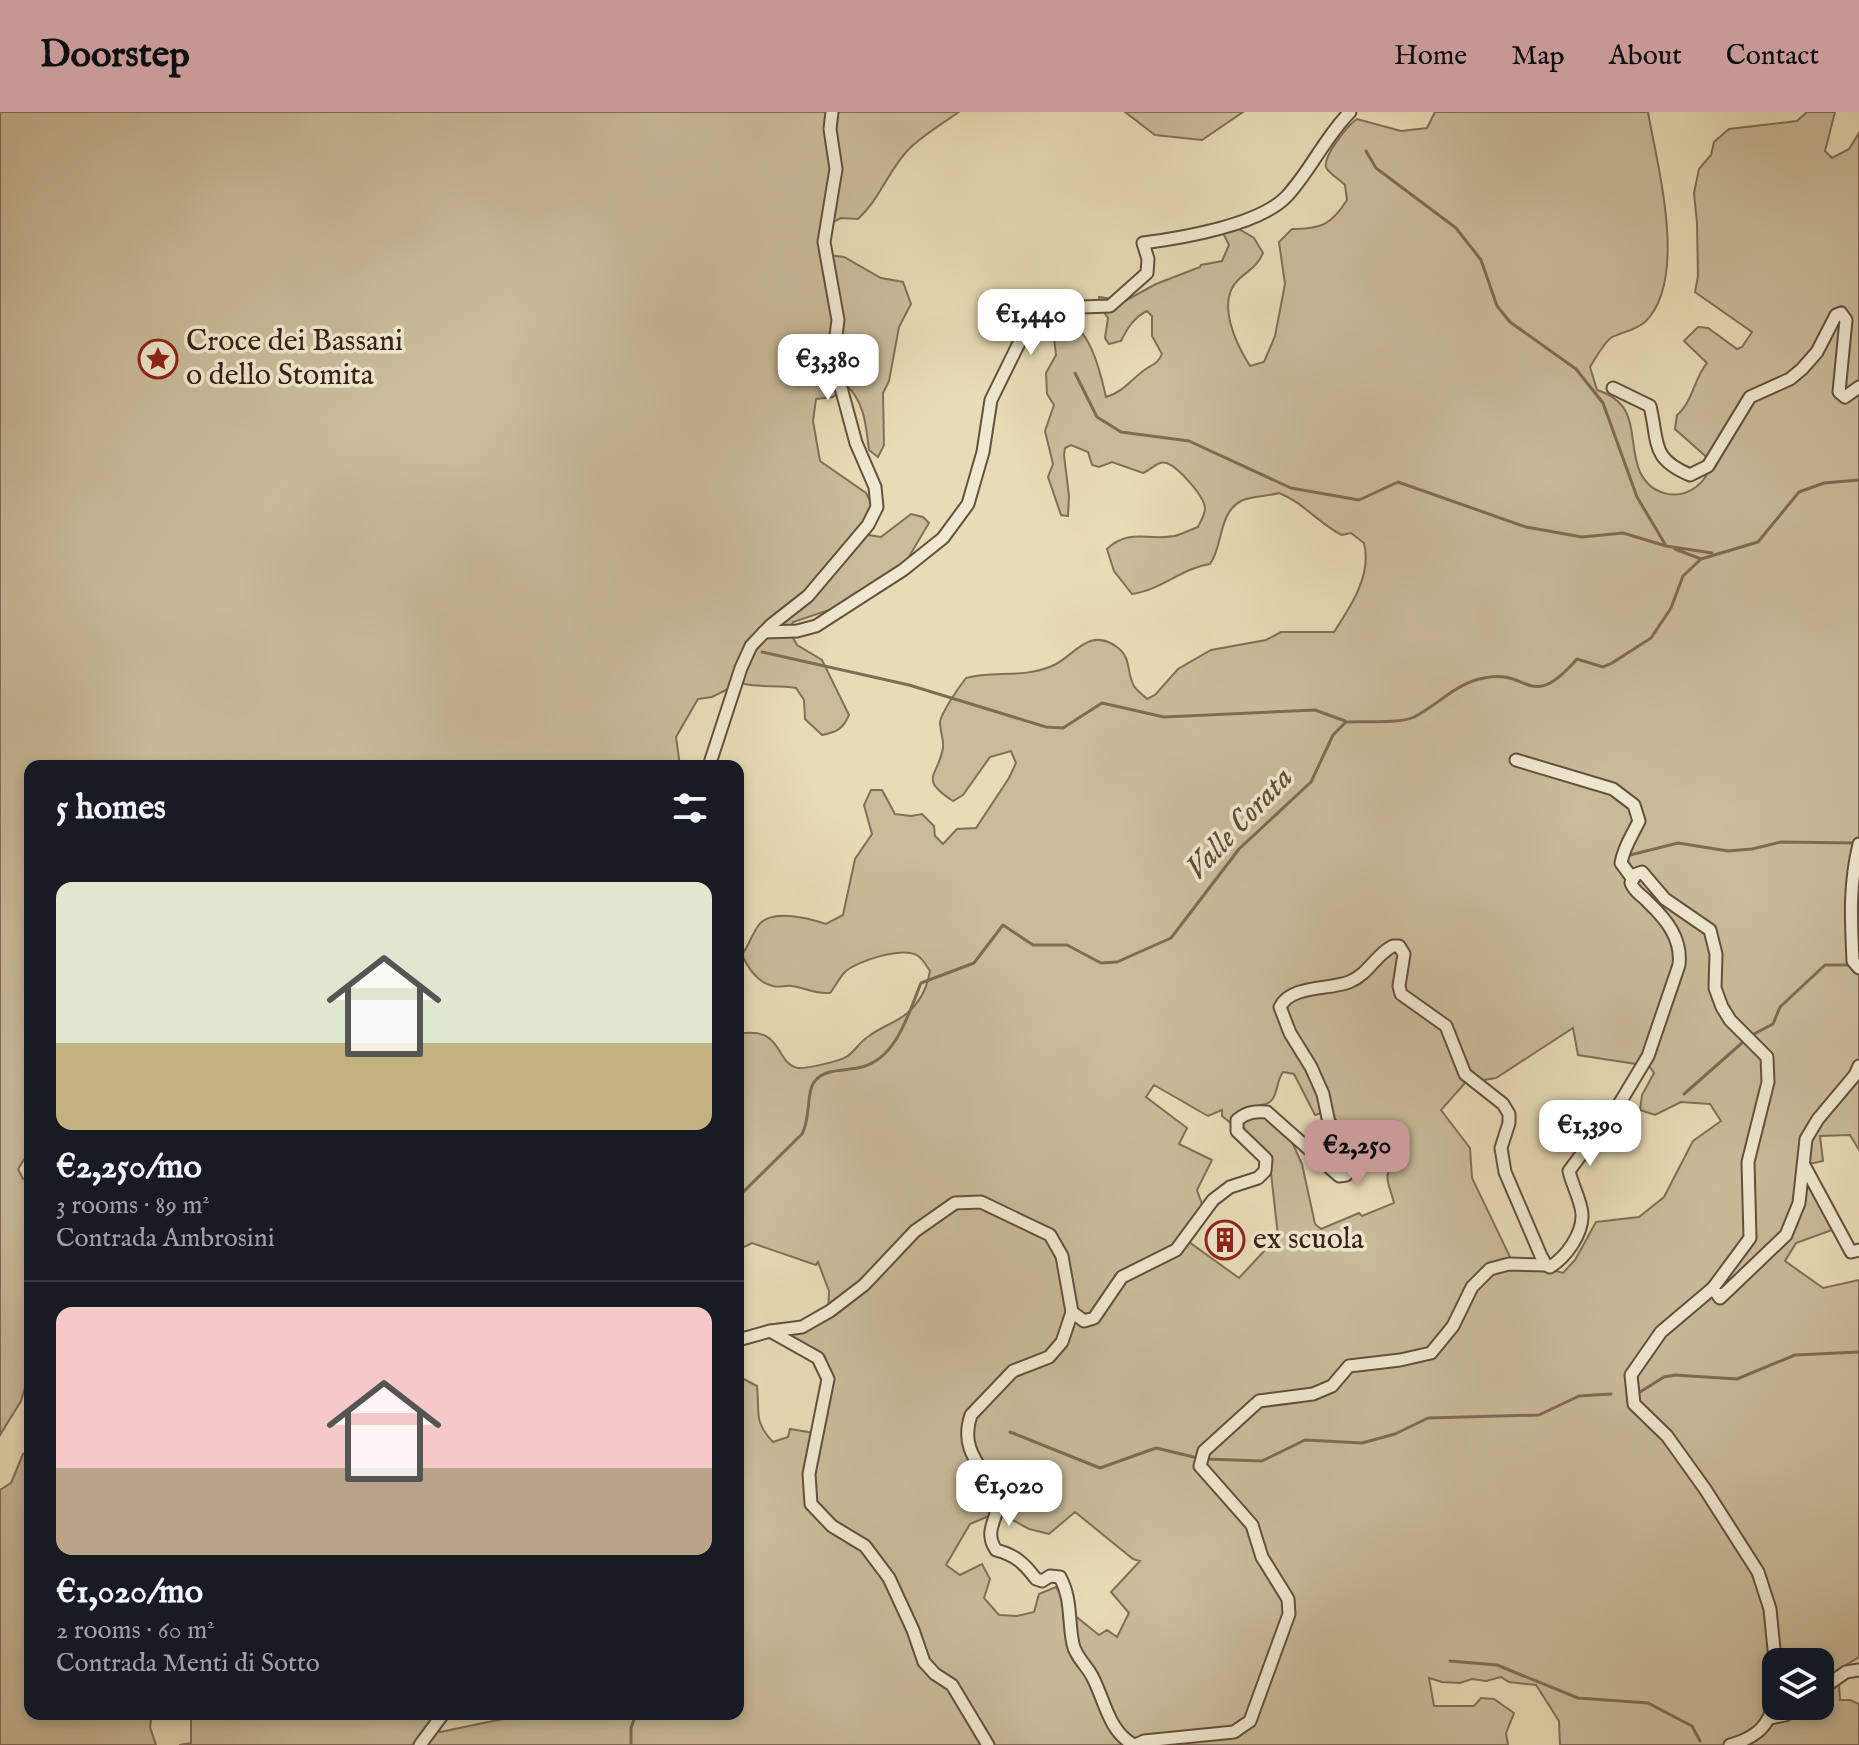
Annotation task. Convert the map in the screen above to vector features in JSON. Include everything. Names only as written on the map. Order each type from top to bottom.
[{"type":"street","points":[[711,760],[747,653],[764,632],[808,596],[868,525],[877,507],[875,487],[856,443],[833,358],[838,320],[824,242],[836,169],[830,129],[832,112]]},
{"type":"street","points":[[764,632],[797,631],[816,626],[903,570],[943,538],[968,504],[983,452],[991,400],[1021,339],[1031,328],[1051,316],[1081,307],[1110,306],[1147,273],[1148,259],[1143,243],[1189,237],[1266,212],[1287,197],[1338,124],[1350,112]]},
{"type":"street","points":[[1613,388],[1650,406],[1658,451],[1669,466],[1690,475],[1708,466],[1750,397],[1790,379],[1802,369],[1817,352],[1836,315],[1841,313],[1846,320],[1839,392],[1845,397],[1859,387]]},
{"type":"street","points":[[744,1338],[802,1327],[830,1311],[864,1285],[915,1231],[955,1203],[981,1202],[1050,1235],[1062,1256],[1072,1312],[1062,1342],[1049,1357],[1013,1371],[971,1415],[968,1425],[972,1457],[999,1499],[989,1534],[991,1543],[996,1550],[1022,1561],[1036,1579],[1042,1581],[1050,1576],[1060,1577],[1067,1590],[1073,1648],[1092,1676],[1109,1717],[1125,1740],[1134,1745],[1144,1741],[1234,1732],[1250,1721],[1289,1614],[1288,1599],[1262,1557],[1252,1525],[1214,1484],[1202,1459],[1259,1401],[1313,1394],[1332,1386],[1349,1366],[1431,1353],[1453,1326],[1472,1287],[1490,1269],[1509,1264],[1550,1267],[1561,1260],[1578,1231],[1582,1213],[1569,1171],[1621,1101],[1648,1056],[1679,965],[1678,940],[1652,905],[1633,889],[1634,876],[1621,863],[1624,845],[1639,821],[1634,805],[1613,789],[1516,760]]},
{"type":"street","points":[[1859,844],[1851,875],[1850,898],[1853,961],[1859,968]]},
{"type":"street","points":[[1634,876],[1642,872],[1677,909],[1710,930],[1716,954],[1715,988],[1722,1007],[1730,1020],[1767,1057],[1768,1082],[1748,1162],[1750,1238],[1713,1288],[1661,1332],[1631,1375],[1634,1404],[1667,1436],[1758,1572],[1770,1609],[1774,1648]]},
{"type":"street","points":[[1072,1312],[1084,1321],[1094,1318],[1122,1277],[1176,1250],[1213,1200],[1230,1187],[1258,1178],[1265,1171],[1266,1159],[1237,1131],[1237,1120],[1244,1114],[1267,1112],[1339,1176],[1346,1175],[1347,1169],[1334,1147],[1323,1094],[1290,1033],[1280,1007],[1286,997],[1295,993],[1353,981],[1393,946],[1399,946],[1404,954],[1399,986],[1401,994],[1446,1026],[1465,1074],[1503,1104],[1509,1114],[1501,1148],[1505,1172],[1546,1265]]},
{"type":"street","points":[[1713,1288],[1720,1298],[1726,1295],[1786,1235],[1799,1203],[1806,1139],[1859,1066]]},
{"type":"street","points":[[1804,1165],[1851,1252],[1859,1250]]},
{"type":"street","points":[[770,1331],[818,1358],[828,1379],[809,1474],[811,1504],[832,1526],[865,1546],[889,1578],[924,1662],[952,1685],[988,1745]]},
{"type":"street","points":[[1834,1680],[1846,1672],[1859,1670]]},
{"type":"street","points":[[420,1745],[439,1720]]},
{"type":"street","points":[[1730,1745],[1755,1735],[1768,1720]]},
{"type":"shaded area","points":[[0,112],[959,112],[907,151],[858,219],[841,218],[829,224],[829,255],[844,257],[881,278],[903,282],[911,304],[899,327],[889,381],[883,393],[884,445],[878,457],[869,450],[861,407],[846,385],[833,397],[816,399],[813,421],[820,461],[866,493],[873,507],[869,535],[881,537],[911,514],[923,517],[929,523],[904,565],[847,604],[793,622],[789,631],[797,645],[822,660],[849,715],[839,729],[822,735],[805,719],[804,700],[796,688],[740,683],[712,697],[698,699],[676,737],[679,760],[24,760],[24,1160],[18,1169],[24,1179],[24,1391],[0,1435]]},
{"type":"shaded area","points":[[1125,112],[1243,112],[1202,140],[1155,135]]},
{"type":"shaded area","points":[[1435,112],[1648,112],[1663,190],[1668,251],[1665,278],[1658,303],[1645,322],[1612,337],[1590,367],[1597,390],[1621,405],[1627,414],[1636,460],[1645,480],[1658,491],[1673,494],[1689,491],[1699,484],[1708,472],[1711,461],[1675,429],[1677,415],[1687,404],[1707,363],[1684,341],[1698,327],[1708,328],[1737,349],[1742,347],[1752,332],[1695,292],[1698,276],[1694,193],[1699,169],[1711,155],[1714,142],[1729,129],[1797,121],[1807,112],[1835,112],[1825,151],[1832,158],[1849,149],[1859,133],[1859,1150],[1850,1135],[1820,1136],[1823,1161],[1809,1164],[1808,1180],[1832,1230],[1796,1243],[1785,1261],[1823,1288],[1859,1280],[1859,1657],[1838,1670],[1840,1700],[1859,1704],[1859,1745],[1560,1745],[1559,1721],[1536,1685],[1509,1682],[1501,1677],[1460,1683],[1429,1678],[1434,1706],[1474,1706],[1481,1698],[1494,1699],[1514,1713],[1506,1733],[1508,1745],[179,1745],[191,1743],[191,1720],[434,1720],[440,1732],[498,1720],[744,1720],[744,1379],[757,1386],[760,1422],[773,1442],[788,1437],[790,1429],[820,1434],[832,1381],[805,1349],[788,1335],[812,1321],[828,1317],[829,1291],[818,1262],[816,1265],[752,1243],[744,1247],[744,1034],[764,1035],[790,1064],[798,1068],[843,1059],[866,1038],[911,1010],[924,992],[930,971],[918,956],[911,953],[891,954],[869,959],[851,968],[830,993],[814,992],[763,982],[747,965],[744,951],[758,926],[771,917],[790,916],[826,924],[843,915],[855,859],[872,834],[864,805],[871,790],[882,790],[895,814],[922,814],[934,826],[935,836],[943,844],[957,829],[976,828],[1016,763],[1011,751],[990,757],[963,795],[953,801],[933,782],[943,748],[941,718],[966,678],[1041,670],[1060,662],[1089,641],[1107,641],[1122,651],[1134,686],[1147,699],[1155,695],[1178,669],[1211,650],[1266,640],[1281,632],[1334,632],[1363,578],[1364,543],[1351,533],[1342,535],[1279,493],[1244,500],[1234,506],[1228,514],[1210,564],[1132,594],[1114,571],[1107,549],[1131,537],[1174,536],[1198,527],[1204,513],[1204,503],[1178,470],[1167,463],[1158,464],[1143,473],[1112,462],[1099,467],[1092,465],[1088,452],[1071,445],[1065,448],[1064,455],[1068,516],[1061,515],[1048,477],[1053,464],[1045,431],[1054,405],[1047,394],[1046,373],[1056,355],[1054,339],[1057,328],[1060,324],[1070,325],[1079,330],[1092,350],[1106,397],[1122,389],[1162,354],[1152,336],[1152,316],[1147,311],[1128,328],[1121,341],[1109,344],[1105,338],[1108,318],[1100,307],[1099,297],[1125,301],[1201,265],[1222,261],[1229,245],[1223,233],[1239,229],[1254,238],[1263,253],[1256,265],[1232,288],[1228,310],[1230,322],[1250,366],[1264,362],[1275,336],[1285,284],[1279,242],[1292,229],[1324,224],[1336,215],[1347,200],[1345,185],[1331,174],[1326,162],[1337,141],[1357,119],[1401,131],[1427,128]],"holes":[[[1573,1028],[1578,1055],[1649,1066],[1654,1073],[1642,1095],[1640,1110],[1655,1115],[1681,1102],[1710,1104],[1721,1121],[1693,1141],[1664,1197],[1639,1217],[1596,1222],[1575,1260],[1563,1273],[1511,1259],[1472,1178],[1470,1148],[1441,1110],[1465,1083],[1496,1078]],[[1283,1072],[1294,1074],[1315,1115],[1329,1111],[1350,1138],[1352,1159],[1393,1162],[1387,1178],[1394,1203],[1321,1229],[1315,1224],[1302,1164],[1288,1133],[1261,1105],[1274,1097]],[[1154,1085],[1208,1116],[1222,1110],[1222,1116],[1232,1124],[1243,1120],[1244,1134],[1269,1155],[1278,1236],[1239,1278],[1185,1239],[1206,1216],[1197,1190],[1212,1160],[1179,1144],[1187,1128],[1146,1097]],[[998,1512],[1029,1529],[1049,1534],[1075,1512],[1133,1559],[1140,1561],[1111,1592],[1129,1613],[1117,1637],[1107,1630],[1099,1635],[1073,1614],[1056,1587],[1039,1594],[1034,1612],[1017,1616],[999,1615],[984,1598],[990,1579],[982,1564],[960,1575],[946,1565],[970,1524]]]},
{"type":"shaded area","points":[[23,1454],[24,1720],[151,1720],[150,1727],[156,1745],[0,1745],[0,1490],[11,1483]]},
{"type":"waterway","points":[[1366,151],[1376,168],[1456,228],[1481,260],[1497,306],[1510,322],[1576,369],[1603,403],[1637,497],[1665,544]]},
{"type":"waterway","points":[[1075,373],[1097,417],[1121,432],[1189,441],[1291,488],[1359,500],[1398,482],[1526,527],[1582,537],[1623,533],[1666,546],[1712,553]]},
{"type":"waterway","name":"Valle Corata","points":[[744,1191],[802,1134],[810,1091],[815,1081],[830,1072],[862,1067],[884,1054],[900,1032],[921,983],[974,963],[1003,925],[1033,945],[1067,945],[1101,963],[1117,962],[1171,938],[1239,849],[1311,782],[1333,735],[1346,722],[1408,719],[1465,685],[1484,678],[1499,677],[1539,687],[1549,684],[1577,659],[1603,667],[1612,663],[1651,638],[1671,608],[1683,576],[1701,559],[1758,542],[1799,492],[1824,483],[1859,480]]},
{"type":"waterway","points":[[1675,549],[1701,559]]},
{"type":"waterway","points":[[762,652],[909,685],[1046,727],[1063,728],[1102,703],[1164,717],[1315,710],[1345,721]]},
{"type":"waterway","points":[[1630,855],[1678,843],[1728,851],[1781,842],[1854,843]]},
{"type":"waterway","points":[[1754,1034],[1773,1024],[1780,1007],[1825,965],[1852,965]]},
{"type":"waterway","points":[[1684,1094],[1743,1042]]},
{"type":"waterway","points":[[1640,1392],[1664,1377],[1737,1379],[1795,1355],[1859,1352]]},
{"type":"waterway","points":[[1206,1459],[1262,1461],[1305,1440],[1362,1443],[1395,1434],[1428,1418],[1539,1415],[1579,1396],[1611,1394]]},
{"type":"waterway","points":[[1010,1432],[1100,1468],[1156,1448],[1198,1458]]},
{"type":"waterway","points":[[1450,1661],[1497,1665],[1578,1698],[1648,1703],[1692,1726],[1700,1741]]},
{"type":"waterway","points":[[631,1745],[634,1720]]},
{"type":"place","name":"Croce dei Bassani o dello Stomita","points":[[158,359]]},
{"type":"place","name":"ex scuola","points":[[1225,1240]]}]
